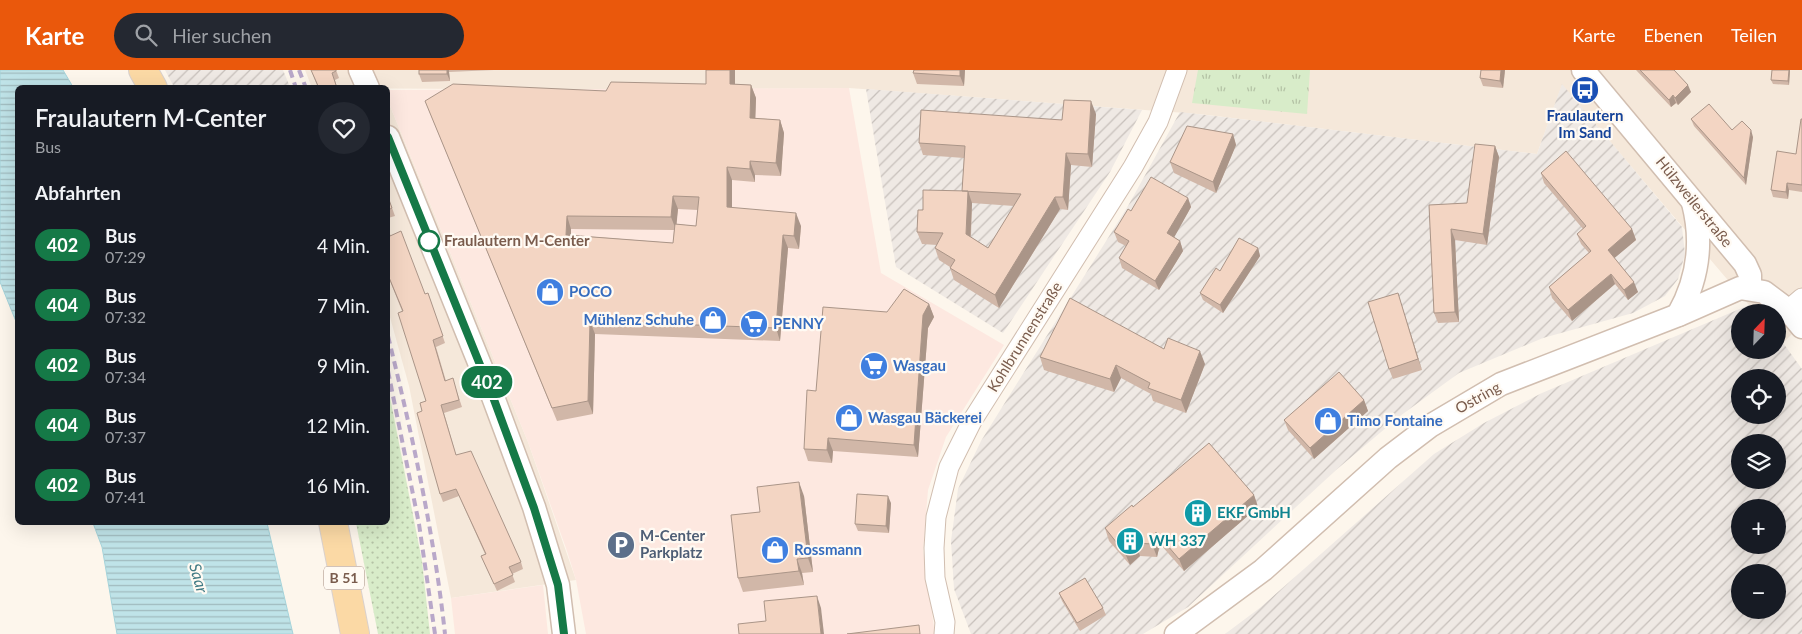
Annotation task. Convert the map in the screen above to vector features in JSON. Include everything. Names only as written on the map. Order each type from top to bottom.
[{"type":"main road","points":[[142,70],[151,85]]},
{"type":"main road","name":"B 51","points":[[334,525],[354,634]]},
{"type":"street","points":[[360,70],[367,85]]},
{"type":"street","name":"Kohlbrunnenstraße","points":[[948,630],[935,578],[934,548],[938,509],[950,467],[977,413],[1133,166],[1158,122],[1177,70]]},
{"type":"street","name":"Hülzweilerstraße","points":[[1583,70],[1745,264],[1750,275],[1750,288]]},
{"type":"street","points":[[390,142],[493,397],[534,508],[558,585],[564,634]]},
{"type":"street","points":[[1678,315],[1692,282],[1699,246],[1698,223],[1691,197]]},
{"type":"street","name":"Ostring","points":[[1176,634],[1263,570],[1388,458],[1430,426],[1459,408],[1501,384],[1678,315],[1740,288],[1750,288]]},
{"type":"street","points":[[1750,288],[1795,304],[1802,327]]},
{"type":"shaded area","points":[[165,70],[283,70],[289,85],[173,85]]},
{"type":"shaded area","points":[[305,70],[1802,70],[1802,324],[1786,340],[1786,304],[1748,304],[1562,85],[1537,154],[1199,114],[849,88],[609,90],[390,89],[390,85],[311,85]]},
{"type":"shaded area","points":[[1562,84],[1682,227],[1685,254],[1678,279],[1665,296],[1633,313],[1543,338],[1459,373],[1400,416],[1336,470],[1188,607],[1143,634],[971,634],[954,589],[951,541],[958,489],[981,441],[1128,206],[1180,112],[1537,154]]},
{"type":"shaded area","points":[[849,88],[881,273],[1004,345],[946,437],[928,490],[923,551],[935,634],[586,634],[576,580],[528,442],[390,106],[390,90]]},
{"type":"shaded area","points":[[866,89],[1142,110],[1110,172],[1003,333],[896,267]]},
{"type":"shaded area","points":[[390,106],[528,442],[576,580],[451,598],[409,386],[390,317]]},
{"type":"shaded area","points":[[1731,313],[1731,359],[1786,359],[1786,347],[1802,369],[1802,634],[1225,634],[1261,607],[1434,454],[1484,423],[1542,393]]},
{"type":"shaded area","points":[[543,585],[548,634],[455,634],[451,598]]},
{"type":"green space","points":[[1198,70],[1310,70],[1307,114],[1192,103]]},
{"type":"green space","points":[[390,397],[422,561],[430,634],[378,634],[356,525],[390,525]]},
{"type":"water","points":[[0,70],[63,70],[72,85],[15,85],[15,319],[0,282]]},
{"type":"water","name":"Saar","points":[[94,525],[267,525],[293,634],[117,634],[102,547]]},
{"type":"building","points":[[311,70],[336,70],[332,73],[336,85],[318,85]]},
{"type":"building","points":[[419,70],[447,70],[447,74],[419,74]]},
{"type":"building","name":"POCO","points":[[706,70],[730,70],[730,84],[751,85],[750,118],[780,120],[776,163],[750,161],[750,169],[727,167],[727,207],[796,213],[794,236],[783,235],[776,328],[590,321],[588,401],[552,408],[425,101],[453,84],[606,91],[611,82],[706,84]],"holes":[[[673,196],[699,197],[696,226],[675,224],[673,243],[566,235],[567,216],[671,217]]]},
{"type":"building","points":[[914,70],[960,70],[960,76],[913,73]]},
{"type":"building","points":[[1481,70],[1501,70],[1500,81],[1480,78]]},
{"type":"building","points":[[1640,70],[1674,70],[1688,85],[1675,98],[1673,95],[1669,100]]},
{"type":"building","points":[[1772,70],[1789,70],[1788,81],[1771,80]]},
{"type":"building","points":[[1064,100],[1091,101],[1088,154],[1066,153],[1063,197],[1055,197],[995,295],[950,268],[955,260],[935,248],[943,233],[917,232],[918,210],[923,210],[923,190],[962,191],[965,146],[919,143],[921,110],[1062,120]],"holes":[[[968,191],[1021,194],[988,248],[966,234]]]},
{"type":"building","points":[[1709,104],[1732,130],[1742,121],[1751,130],[1744,178],[1691,119]]},
{"type":"building","points":[[1801,119],[1802,185],[1787,183],[1786,192],[1771,190],[1777,151],[1796,154]]},
{"type":"building","points":[[1187,126],[1233,134],[1213,182],[1170,162]]},
{"type":"building","points":[[1475,144],[1495,146],[1483,234],[1451,229],[1455,312],[1434,313],[1429,205],[1467,203]]},
{"type":"building","points":[[1566,151],[1632,229],[1608,250],[1634,282],[1624,290],[1611,274],[1568,310],[1549,287],[1591,251],[1577,234],[1586,226],[1541,173]]},
{"type":"building","points":[[1151,177],[1188,198],[1167,233],[1180,241],[1155,281],[1119,258],[1129,241],[1114,232],[1128,209],[1131,211]]},
{"type":"building","points":[[401,231],[425,294],[428,293],[443,336],[433,340],[445,381],[453,378],[459,400],[441,405],[456,455],[471,451],[521,562],[509,567],[513,575],[494,584],[481,556],[486,554],[456,489],[440,494],[417,413],[422,411],[420,403],[426,401],[398,313],[403,311],[390,280],[390,236]]},
{"type":"building","points":[[1239,238],[1258,248],[1220,305],[1200,293],[1216,268],[1220,271]]},
{"type":"building","name":"Wasgau","points":[[904,289],[929,304],[923,315],[914,445],[828,438],[827,450],[804,449],[807,390],[816,391],[823,307],[887,312]]},
{"type":"building","points":[[1398,293],[1418,359],[1389,369],[1368,302]]},
{"type":"building","points":[[1070,298],[1164,349],[1168,338],[1200,351],[1181,400],[1148,388],[1150,383],[1116,365],[1110,379],[1040,357]]},
{"type":"building","name":"Timo Fontaine","points":[[1339,372],[1364,400],[1310,448],[1284,420]]},
{"type":"building","name":"EKF GmbH","points":[[1209,443],[1254,495],[1179,559],[1156,532],[1152,544],[1136,543],[1125,553],[1105,528]]},
{"type":"building","name":"Rossmann","points":[[799,482],[808,558],[797,559],[799,571],[738,578],[731,515],[760,512],[757,487]]},
{"type":"building","points":[[857,494],[888,496],[886,526],[855,524]]},
{"type":"building","points":[[1085,578],[1103,608],[1077,623],[1059,593]]},
{"type":"building","points":[[817,596],[821,634],[739,634],[738,624],[766,621],[764,601]]},
{"type":"building","points":[[919,625],[920,634],[847,634]]},
{"type":"railway","points":[[290,70],[295,85]]},
{"type":"railway","points":[[299,70],[305,85]]},
{"type":"railway","points":[[390,345],[421,484],[435,559],[445,634]]},
{"type":"railway","points":[[390,381],[419,524],[435,634]]},
{"type":"bus line","name":"402","points":[[390,142],[493,397],[547,543],[558,585],[564,634]]},
{"type":"place","name":"Fraulautern Im Sand","points":[[1585,90]]},
{"type":"place","name":"Fraulautern M-Center","points":[[429,241]]},
{"type":"place","name":"POCO","points":[[550,292]]},
{"type":"place","name":"Mühlenz Schuhe","points":[[713,320]]},
{"type":"place","name":"PENNY","points":[[754,324]]},
{"type":"place","name":"Wasgau","points":[[874,366]]},
{"type":"place","name":"Wasgau Bäckerei","points":[[849,418]]},
{"type":"place","name":"Timo Fontaine","points":[[1328,421]]},
{"type":"place","name":"EKF GmbH","points":[[1198,513]]},
{"type":"place","name":"WH 337","points":[[1130,541]]},
{"type":"place","name":"M-Center Parkplatz","points":[[621,545]]},
{"type":"place","name":"Rossmann","points":[[775,550]]}]
